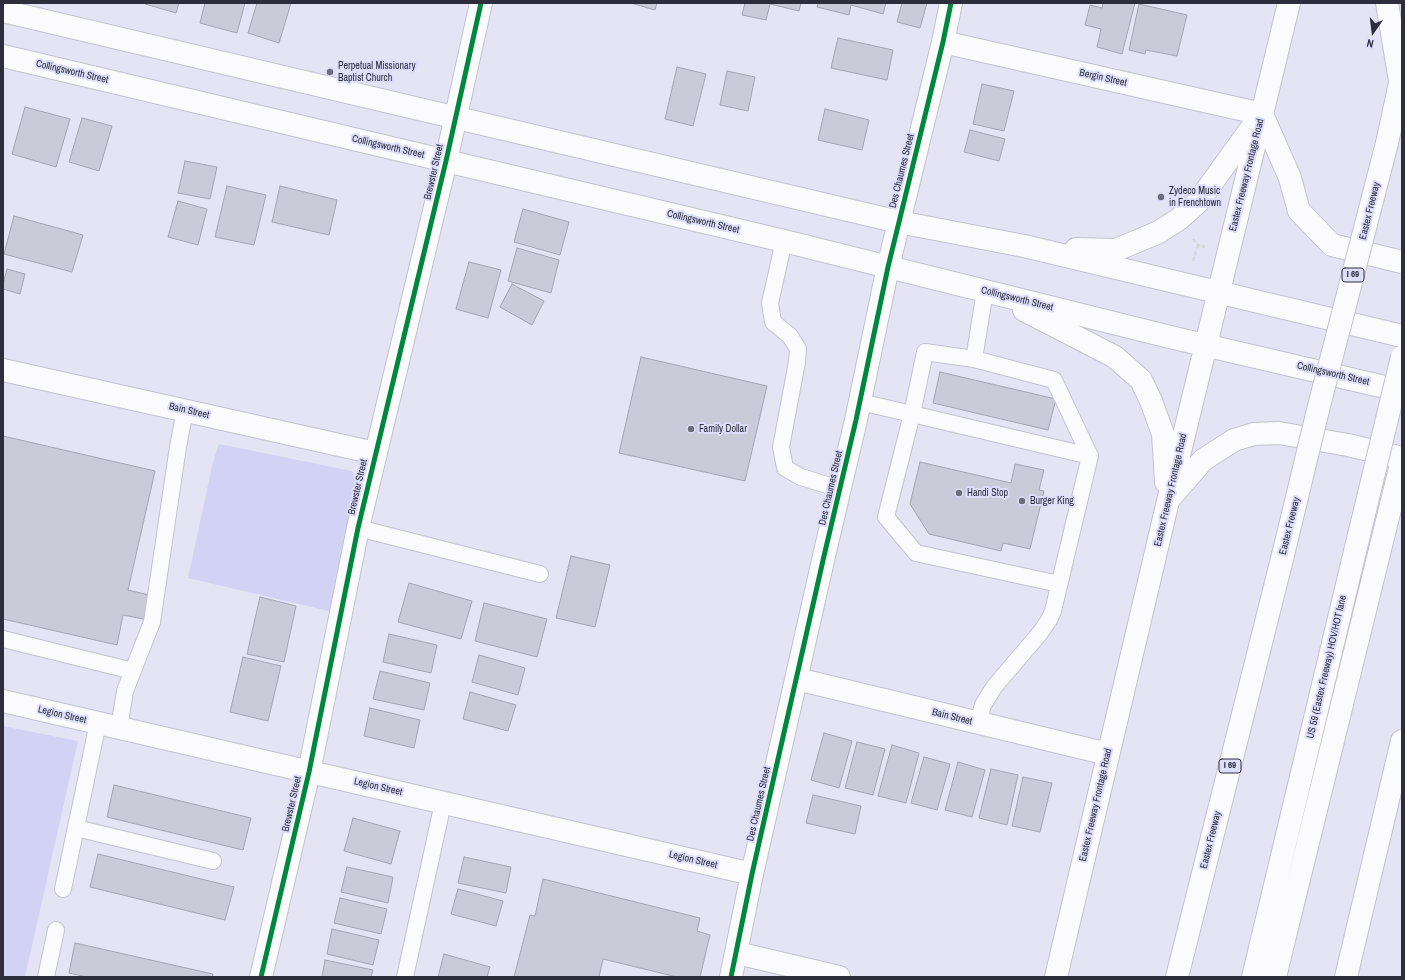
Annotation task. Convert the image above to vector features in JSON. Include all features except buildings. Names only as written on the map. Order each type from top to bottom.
[{"type":"main road","name":"Brewster Street","points":[[261,977],[309,772],[358,528],[446,161],[481,3]]},
{"type":"main road","name":"Des Chaumes Street","points":[[731,977],[752,874],[860,402],[888,267],[943,42],[951,3]]},
{"type":"main road","name":"Eastex Freeway Frontage Road","points":[[1056,977],[1168,501],[1289,3]]},
{"type":"main road","points":[[1387,3],[1401,77]]},
{"type":"main road","points":[[5,12],[899,222],[1024,246],[1402,336]]},
{"type":"main road","name":"Bergin Street","points":[[943,42],[1262,114]]},
{"type":"main road","name":"Collingsworth Street","points":[[3,56],[784,241],[985,292],[1402,391]]},
{"type":"main road","name":"Eastex Freeway","points":[[1177,977],[1387,143],[1401,77]]},
{"type":"main road","points":[[1024,246],[1116,250],[1158,232],[1178,219],[1198,202],[1262,114]]},
{"type":"main road","points":[[1262,114],[1290,178],[1299,211],[1332,245],[1402,262]]},
{"type":"main road","points":[[985,292],[1033,314],[1115,357],[1142,380],[1152,401],[1163,434],[1168,501]]},
{"type":"main road","name":"US 59 (Eastex Freeway) HOV/HOT lane","points":[[1253,977],[1402,357]]},
{"type":"main road","name":"Bain Street","points":[[3,370],[375,453]]},
{"type":"main road","points":[[1168,501],[1203,460],[1234,440],[1254,434],[1279,433],[1348,445],[1402,459],[1275,977]]},
{"type":"main road","name":"Bain Street","points":[[797,679],[1108,754]]},
{"type":"main road","name":"Legion Street","points":[[3,702],[752,874]]},
{"type":"main road","points":[[1346,977],[1402,741]]},
{"type":"main road","points":[[737,953],[839,977]]},
{"type":"lane","points":[[784,241],[770,303],[772,322],[790,336],[798,349],[797,362],[781,447],[785,468],[801,477],[840,489]]},
{"type":"lane","points":[[974,359],[985,292]]},
{"type":"lane","points":[[978,723],[983,705],[994,687],[1040,633],[1053,611],[1090,456],[1054,380],[974,359],[925,352],[912,414],[886,517],[916,553],[1059,584]]},
{"type":"lane","points":[[860,402],[1090,456]]},
{"type":"lane","points":[[119,728],[126,691],[152,622],[178,447],[185,410]]},
{"type":"lane","points":[[358,528],[540,574]]},
{"type":"lane","points":[[3,639],[133,671]]},
{"type":"lane","points":[[63,889],[98,723]]},
{"type":"lane","points":[[405,977],[443,803]]},
{"type":"lane","points":[[76,828],[213,861]]},
{"type":"lane","points":[[46,977],[56,930]]},
{"type":"path","points":[[1192,267],[1198,245]]},
{"type":"shaded area","points":[[219,444],[352,471],[359,487],[329,611],[188,578],[213,462]]},
{"type":"shaded area","points":[[3,726],[78,741],[25,977],[3,977]]},
{"type":"cycle path","points":[[261,977],[309,772],[358,528],[446,161],[481,3]]},
{"type":"cycle path","points":[[731,977],[752,874],[856,420],[888,267],[943,42],[951,3]]},
{"type":"place","name":"Perpetual Missionary Baptist Church","points":[[330,72]]},
{"type":"place","name":"Zydeco Music in Frenchtown","points":[[1161,197]]},
{"type":"place","name":"Family Dollar","points":[[691,429]]},
{"type":"place","name":"Handi Stop","points":[[959,493]]},
{"type":"place","name":"Burger King","points":[[1022,501]]}]
